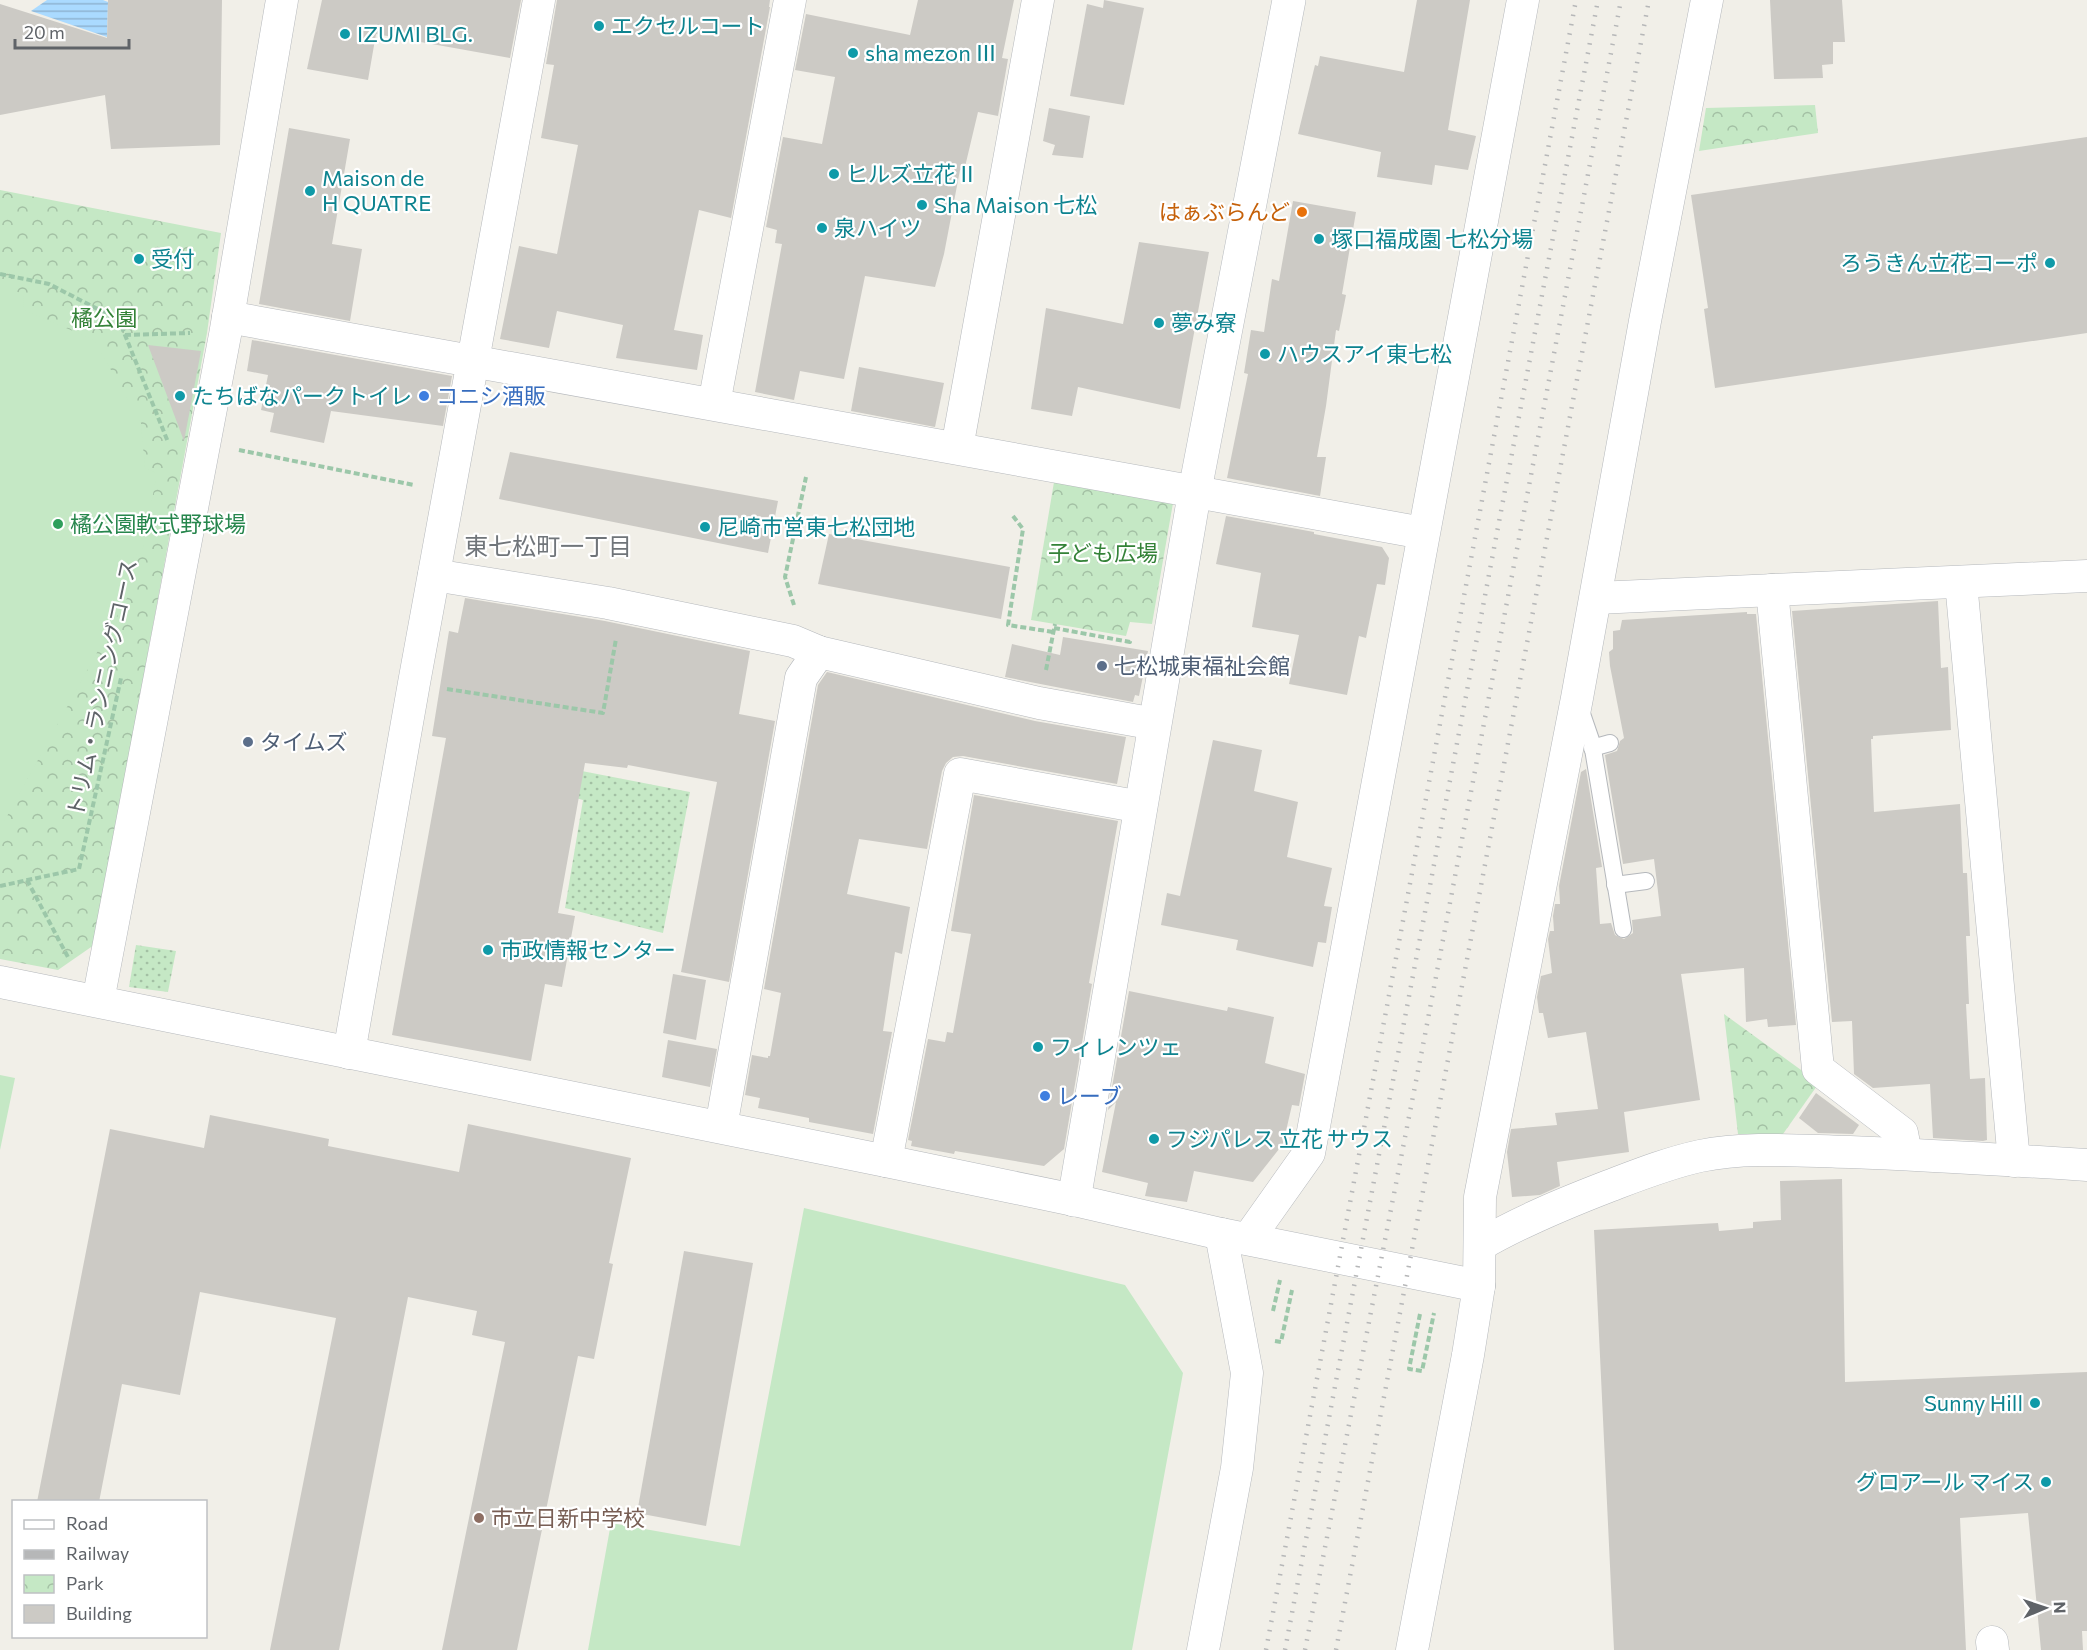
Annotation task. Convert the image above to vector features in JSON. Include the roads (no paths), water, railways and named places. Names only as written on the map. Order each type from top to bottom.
[{"type":"street","points":[[98,1001],[226,326],[282,0]]},
{"type":"street","points":[[349,1053],[539,0]]},
{"type":"street","points":[[714,404],[789,0]]},
{"type":"street","points":[[957,448],[1038,0]]},
{"type":"street","points":[[1074,1200],[1195,490],[1289,0]]},
{"type":"street","points":[[1203,1650],[1237,1468],[1247,1373],[1235,1237],[1309,1154],[1523,0]]},
{"type":"street","points":[[1413,1650],[1479,1286],[1480,1197],[1596,598],[1645,321],[1707,0]]},
{"type":"street","points":[[226,326],[474,362],[1195,490],[1423,533]]},
{"type":"street","points":[[434,575],[621,606],[806,646],[1040,703],[1155,724]]},
{"type":"street","points":[[1596,598],[2087,576]]},
{"type":"street","points":[[1961,582],[2014,1161]]},
{"type":"street","points":[[1772,590],[1818,1069],[1902,1133],[1906,1154]]},
{"type":"street","points":[[721,1127],[806,646]]},
{"type":"street","points":[[886,1161],[960,774],[1141,807]]},
{"type":"street","points":[[0,982],[721,1127],[1074,1200],[1235,1237],[1479,1286]]},
{"type":"street","points":[[1480,1245],[1543,1213],[1598,1190],[1652,1170],[1700,1156],[1743,1151],[1803,1151],[1906,1154],[2087,1165]]},
{"type":"lane","points":[[1577,698],[1592,748],[1623,930]]},
{"type":"lane","points":[[1592,748],[1610,743]]},
{"type":"lane","points":[[1615,885],[1646,881]]},
{"type":"water","points":[[47,0],[103,0],[108,2],[107,37],[31,11]]},
{"type":"railway","points":[[1266,1650],[1576,0]]},
{"type":"railway","points":[[1285,1650],[1598,0]]},
{"type":"railway","points":[[1305,1650],[1424,1040],[1621,0]]},
{"type":"railway","points":[[1336,1650],[1649,0]]},
{"type":"place","name":"エクセルコート","points":[[599,26]]},
{"type":"place","name":"IZUMI BLG.","points":[[345,34]]},
{"type":"place","name":"sha mezon Ⅲ","points":[[853,53]]},
{"type":"place","name":"ヒルズ立花Ⅱ","points":[[834,174]]},
{"type":"place","name":"Maison de H QUATRE","points":[[310,191]]},
{"type":"place","name":"Sha Maison 七松","points":[[922,205]]},
{"type":"place","name":"はぁぶらんど","points":[[1302,212]]},
{"type":"place","name":"泉ハイツ","points":[[822,228]]},
{"type":"place","name":"塚口福成園 七松分場","points":[[1319,239]]},
{"type":"place","name":"受付","points":[[139,259]]},
{"type":"place","name":"ろうきん立花コーポ","points":[[2050,263]]},
{"type":"place","name":"夢み寮","points":[[1159,323]]},
{"type":"place","name":"ハウスアイ東七松","points":[[1265,354]]},
{"type":"place","name":"たちばなパークトイレ","points":[[180,396]]},
{"type":"place","name":"コニシ酒販","points":[[424,396]]},
{"type":"place","name":"橘公園軟式野球場","points":[[58,524]]},
{"type":"place","name":"尼崎市営東七松団地","points":[[705,527]]},
{"type":"place","name":"七松城東福祉会館","points":[[1102,666]]},
{"type":"place","name":"タイムズ","points":[[248,742]]},
{"type":"place","name":"市政情報センター","points":[[488,950]]},
{"type":"place","name":"フィレンツェ","points":[[1038,1047]]},
{"type":"place","name":"レーブ","points":[[1045,1096]]},
{"type":"place","name":"フジパレス 立花 サウス","points":[[1154,1139]]},
{"type":"place","name":"Sunny Hill","points":[[2035,1403]]},
{"type":"place","name":"グロアール マイス","points":[[2046,1482]]},
{"type":"place","name":"市立日新中学校","points":[[479,1518]]},
{"type":"district","name":"東七松町一丁目","points":[[548,547]]},
{"type":"park label","name":"橘公園","points":[[104,318]]},
{"type":"park label","name":"子ども広場","points":[[1103,553]]}]
